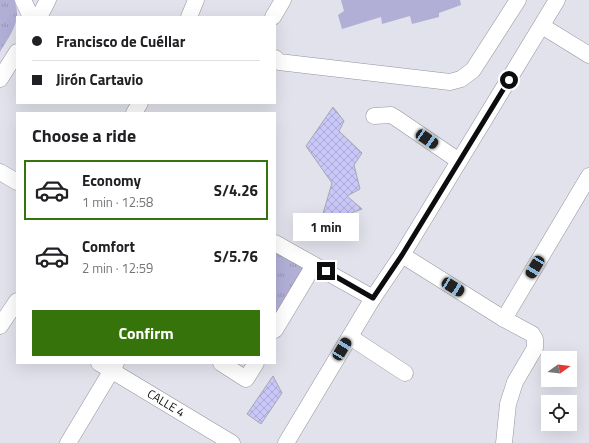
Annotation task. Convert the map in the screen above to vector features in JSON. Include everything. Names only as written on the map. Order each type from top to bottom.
[{"type":"street","points":[[23,0],[31,16]]},
{"type":"street","points":[[40,16],[48,0]]},
{"type":"street","points":[[189,16],[196,0]]},
{"type":"street","points":[[274,16],[283,0]]},
{"type":"street","points":[[276,59],[279,62],[450,82],[461,79],[473,70],[518,0]]},
{"type":"street","points":[[293,441],[373,298],[402,255],[557,0]]},
{"type":"street","points":[[542,26],[589,55]]},
{"type":"street","points":[[0,79],[16,54]]},
{"type":"street","points":[[374,116],[391,115],[459,161]]},
{"type":"street","points":[[0,172],[16,181]]},
{"type":"street","points":[[504,319],[589,176]]},
{"type":"street","points":[[276,244],[373,298]]},
{"type":"street","points":[[402,255],[504,319],[532,334],[536,344],[535,348],[515,382],[508,404],[504,443]]},
{"type":"street","points":[[276,328],[314,265]]},
{"type":"street","points":[[0,326],[15,309]]},
{"type":"street","points":[[350,337],[405,373]]},
{"type":"street","points":[[223,364],[246,379],[255,364]]},
{"type":"street","points":[[68,443],[109,365]]},
{"type":"street","name":"CALLE 4","points":[[109,365],[232,443]]},
{"type":"green space","points":[[0,0],[14,0],[17,14],[16,21],[0,52]]},
{"type":"green space","points":[[341,0],[460,0],[461,5],[439,13],[439,17],[412,24],[410,16],[382,24],[381,17],[342,29],[338,15],[344,11]]},
{"type":"green space","points":[[276,244],[314,265],[276,328]]},
{"type":"building","points":[[333,107],[344,121],[339,131],[362,153],[354,165],[360,189],[347,196],[362,209],[351,213],[350,227],[322,217],[332,183],[306,146]]},
{"type":"building","points":[[273,376],[282,393],[261,424],[247,414]]},
{"type":"route","points":[[326,271],[373,298],[402,255],[509,80]]}]
